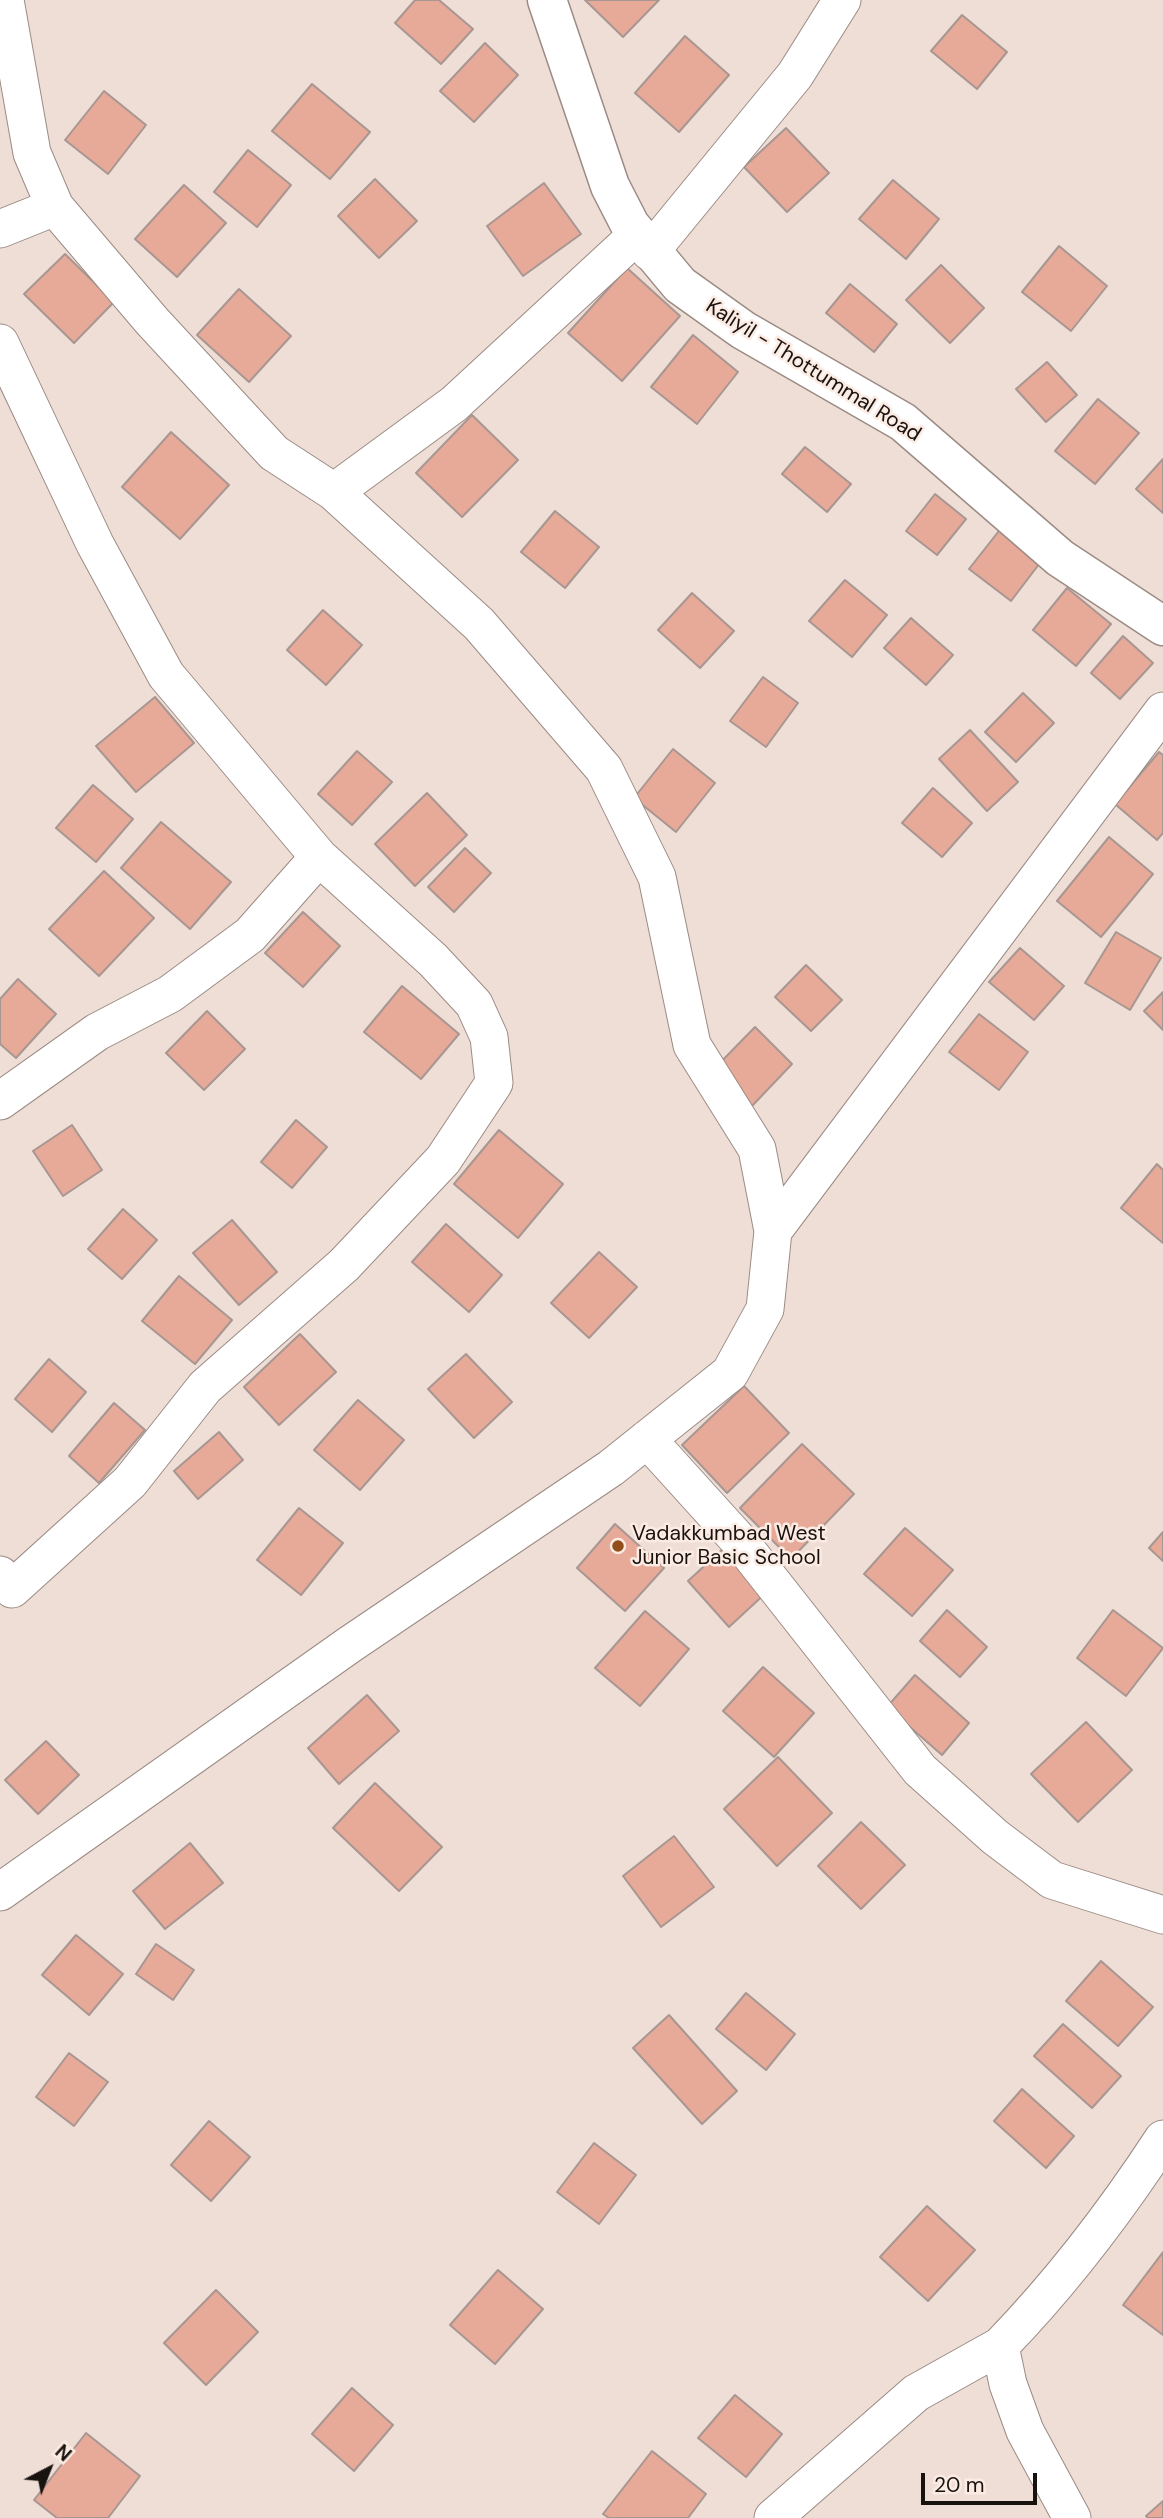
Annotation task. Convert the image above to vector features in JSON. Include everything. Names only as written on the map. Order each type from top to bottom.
[{"type":"main road","name":"Kaliyil - Thottummal Road","points":[[547,0],[610,186],[644,244],[680,285],[743,330],[903,422],[1060,558],[1163,626]]},
{"type":"street","points":[[0,1892],[349,1645],[611,1468],[730,1373],[765,1309],[773,1231],[757,1149],[692,1045],[657,877],[604,769],[480,624],[334,492],[274,453],[152,321],[55,207],[32,153],[5,0]]},
{"type":"street","points":[[334,492],[454,404],[644,244],[796,75],[842,0]]},
{"type":"street","points":[[0,229],[55,207]]},
{"type":"street","points":[[0,343],[95,544],[166,675],[319,857],[433,960],[474,1004],[489,1037],[494,1083],[443,1160],[344,1265],[205,1387],[130,1482],[12,1589],[0,1575]]},
{"type":"street","points":[[773,1231],[1163,711]]},
{"type":"street","points":[[0,1101],[97,1032],[170,994],[250,935],[319,857]]},
{"type":"street","points":[[647,1439],[742,1544],[920,1770],[995,1837],[1052,1880],[1163,1915]]},
{"type":"street","points":[[773,2518],[916,2393],[1000,2346],[1047,2297],[1116,2212],[1163,2139]]},
{"type":"street","points":[[1000,2346],[1008,2385],[1025,2431],[1072,2518]]},
{"type":"building","points":[[415,0],[439,0],[473,29],[441,64],[395,23]]},
{"type":"building","points":[[585,0],[659,0],[623,37]]},
{"type":"building","points":[[962,15],[1007,52],[977,89],[931,51]]},
{"type":"building","points":[[685,36],[729,75],[679,132],[635,93]]},
{"type":"building","points":[[485,43],[518,75],[474,122],[440,91]]},
{"type":"building","points":[[312,84],[370,132],[330,179],[272,131]]},
{"type":"building","points":[[104,91],[146,125],[108,174],[65,140]]},
{"type":"building","points":[[786,128],[829,173],[787,212],[744,167]]},
{"type":"building","points":[[248,150],[291,185],[257,227],[214,192]]},
{"type":"building","points":[[375,179],[417,221],[379,258],[338,216]]},
{"type":"building","points":[[893,180],[939,219],[906,259],[859,219]]},
{"type":"building","points":[[544,183],[581,234],[523,276],[487,226]]},
{"type":"building","points":[[184,185],[226,223],[177,277],[135,239]]},
{"type":"building","points":[[1059,246],[1107,286],[1071,331],[1022,292]]},
{"type":"building","points":[[65,254],[114,302],[74,343],[24,294]]},
{"type":"building","points":[[941,265],[984,308],[950,343],[906,300]]},
{"type":"building","points":[[627,268],[680,316],[622,381],[568,333]]},
{"type":"building","points":[[850,284],[897,324],[874,352],[826,313]]},
{"type":"building","points":[[239,289],[291,336],[249,382],[197,335]]},
{"type":"building","points":[[693,335],[738,372],[697,424],[651,387]]},
{"type":"building","points":[[1047,362],[1077,395],[1046,422],[1016,389]]},
{"type":"building","points":[[1098,399],[1139,433],[1095,484],[1055,451]]},
{"type":"building","points":[[472,415],[518,460],[462,517],[416,473]]},
{"type":"building","points":[[171,432],[229,485],[180,539],[122,487]]},
{"type":"building","points":[[805,447],[851,484],[827,512],[782,474]]},
{"type":"building","points":[[1163,459],[1163,513],[1136,489]]},
{"type":"building","points":[[935,494],[966,519],[937,555],[906,531]]},
{"type":"building","points":[[555,511],[599,547],[565,588],[521,552]]},
{"type":"building","points":[[1002,527],[1043,559],[1011,601],[969,569]]},
{"type":"building","points":[[845,580],[887,615],[852,657],[809,621]]},
{"type":"building","points":[[1067,588],[1111,624],[1076,666],[1033,630]]},
{"type":"building","points":[[692,593],[734,631],[700,668],[658,630]]},
{"type":"building","points":[[323,610],[362,645],[326,685],[287,650]]},
{"type":"building","points":[[911,618],[953,655],[926,685],[884,648]]},
{"type":"building","points":[[1123,636],[1153,663],[1120,699],[1091,673]]},
{"type":"building","points":[[763,677],[798,703],[766,747],[730,721]]},
{"type":"building","points":[[1023,693],[1054,723],[1016,762],[985,732]]},
{"type":"building","points":[[155,697],[194,743],[136,792],[96,746]]},
{"type":"building","points":[[970,730],[1018,782],[987,811],[939,759]]},
{"type":"building","points":[[673,749],[715,783],[676,832],[634,798]]},
{"type":"building","points":[[357,751],[392,782],[352,825],[318,794]]},
{"type":"building","points":[[1159,752],[1163,755],[1163,833],[1157,840],[1115,804]]},
{"type":"building","points":[[93,785],[133,819],[96,862],[56,828]]},
{"type":"building","points":[[933,788],[972,823],[942,857],[902,823]]},
{"type":"building","points":[[427,793],[467,835],[415,886],[375,844]]},
{"type":"building","points":[[161,822],[231,882],[190,929],[121,868]]},
{"type":"building","points":[[1109,837],[1153,874],[1101,937],[1057,901]]},
{"type":"building","points":[[465,848],[491,873],[454,912],[428,887]]},
{"type":"building","points":[[104,871],[154,918],[99,976],[49,929]]},
{"type":"building","points":[[303,912],[340,946],[303,987],[265,953]]},
{"type":"building","points":[[1116,932],[1161,958],[1130,1010],[1085,983]]},
{"type":"building","points":[[1020,948],[1064,986],[1034,1020],[989,982]]},
{"type":"building","points":[[806,965],[842,1000],[811,1031],[775,997]]},
{"type":"building","points":[[18,979],[56,1014],[16,1058],[0,1044],[0,999]]},
{"type":"building","points":[[402,986],[459,1034],[421,1079],[364,1032]]},
{"type":"building","points":[[1163,992],[1163,1030],[1144,1011]]},
{"type":"building","points":[[207,1011],[245,1049],[204,1090],[166,1053]]},
{"type":"building","points":[[979,1014],[1028,1052],[999,1090],[949,1052]]},
{"type":"building","points":[[755,1027],[792,1064],[752,1106],[714,1069]]},
{"type":"building","points":[[296,1120],[327,1147],[292,1188],[261,1162]]},
{"type":"building","points":[[72,1125],[102,1170],[63,1196],[33,1151]]},
{"type":"building","points":[[499,1130],[563,1184],[518,1238],[454,1184]]},
{"type":"building","points":[[1157,1164],[1163,1170],[1163,1243],[1121,1208]]},
{"type":"building","points":[[123,1209],[157,1240],[122,1279],[88,1249]]},
{"type":"building","points":[[232,1220],[277,1272],[239,1305],[193,1253]]},
{"type":"building","points":[[446,1224],[502,1275],[469,1312],[412,1262]]},
{"type":"building","points":[[599,1252],[637,1287],[589,1338],[551,1303]]},
{"type":"building","points":[[179,1276],[232,1320],[195,1364],[142,1321]]},
{"type":"building","points":[[300,1334],[336,1372],[279,1425],[244,1387]]},
{"type":"building","points":[[466,1354],[512,1402],[474,1438],[428,1389]]},
{"type":"building","points":[[49,1359],[86,1392],[52,1432],[15,1399]]},
{"type":"building","points":[[744,1386],[789,1433],[727,1493],[682,1445]]},
{"type":"building","points":[[358,1400],[404,1440],[360,1490],[314,1450]]},
{"type":"building","points":[[114,1403],[145,1430],[99,1483],[69,1456]]},
{"type":"building","points":[[219,1432],[243,1460],[198,1499],[174,1471]]},
{"type":"building","points":[[802,1444],[854,1494],[791,1559],[740,1508]]},
{"type":"building","points":[[299,1508],[343,1543],[301,1595],[257,1560]]},
{"type":"building","name":"Vadakkumbad West Junior Basic School","points":[[615,1524],[664,1568],[625,1611],[577,1568]]},
{"type":"building","points":[[905,1528],[953,1570],[912,1616],[864,1574]]},
{"type":"building","points":[[1163,1532],[1163,1561],[1149,1548]]},
{"type":"building","points":[[727,1545],[769,1590],[729,1627],[688,1581]]},
{"type":"building","points":[[947,1610],[987,1647],[960,1677],[920,1641]]},
{"type":"building","points":[[1113,1610],[1163,1648],[1126,1696],[1077,1658]]},
{"type":"building","points":[[645,1611],[689,1649],[640,1706],[595,1668]]},
{"type":"building","points":[[763,1667],[814,1713],[774,1757],[723,1711]]},
{"type":"building","points":[[915,1675],[969,1723],[942,1755],[887,1707]]},
{"type":"building","points":[[367,1695],[399,1731],[339,1784],[308,1748]]},
{"type":"building","points":[[1086,1722],[1132,1770],[1078,1822],[1031,1774]]},
{"type":"building","points":[[46,1741],[79,1775],[38,1814],[5,1780]]},
{"type":"building","points":[[778,1757],[832,1813],[777,1866],[724,1809]]},
{"type":"building","points":[[375,1783],[442,1847],[399,1891],[333,1828]]},
{"type":"building","points":[[861,1822],[905,1865],[861,1909],[818,1866]]},
{"type":"building","points":[[674,1836],[714,1887],[661,1927],[623,1876]]},
{"type":"building","points":[[190,1843],[223,1883],[165,1929],[133,1891]]},
{"type":"building","points":[[76,1935],[123,1974],[89,2015],[42,1975]]},
{"type":"building","points":[[156,1944],[194,1970],[173,2000],[136,1974]]},
{"type":"building","points":[[1101,1961],[1153,2007],[1118,2046],[1066,2001]]},
{"type":"building","points":[[746,1993],[795,2034],[766,2070],[716,2029]]},
{"type":"building","points":[[669,2015],[737,2091],[702,2124],[633,2048]]},
{"type":"building","points":[[1063,2024],[1121,2076],[1092,2108],[1034,2056]]},
{"type":"building","points":[[69,2053],[108,2082],[74,2126],[36,2097]]},
{"type":"building","points":[[1022,2089],[1074,2136],[1046,2168],[994,2121]]},
{"type":"building","points":[[209,2121],[250,2157],[211,2201],[171,2165]]},
{"type":"building","points":[[594,2143],[636,2175],[599,2224],[557,2192]]},
{"type":"building","points":[[927,2206],[975,2250],[928,2301],[880,2257]]},
{"type":"building","points":[[1163,2252],[1163,2335],[1123,2305]]},
{"type":"building","points":[[498,2270],[543,2309],[495,2364],[450,2325]]},
{"type":"building","points":[[216,2290],[258,2332],[206,2385],[164,2343]]},
{"type":"building","points":[[352,2388],[393,2425],[354,2471],[312,2434]]},
{"type":"building","points":[[735,2395],[782,2434],[746,2477],[698,2438]]},
{"type":"building","points":[[86,2433],[140,2476],[108,2518],[57,2518],[34,2500]]},
{"type":"building","points":[[652,2451],[706,2494],[688,2518],[609,2518],[603,2514]]},
{"type":"building","points":[[1163,2501],[1163,2518],[1146,2516]]},
{"type":"place","name":"Vadakkumbad West Junior Basic School","points":[[618,1546]]}]
